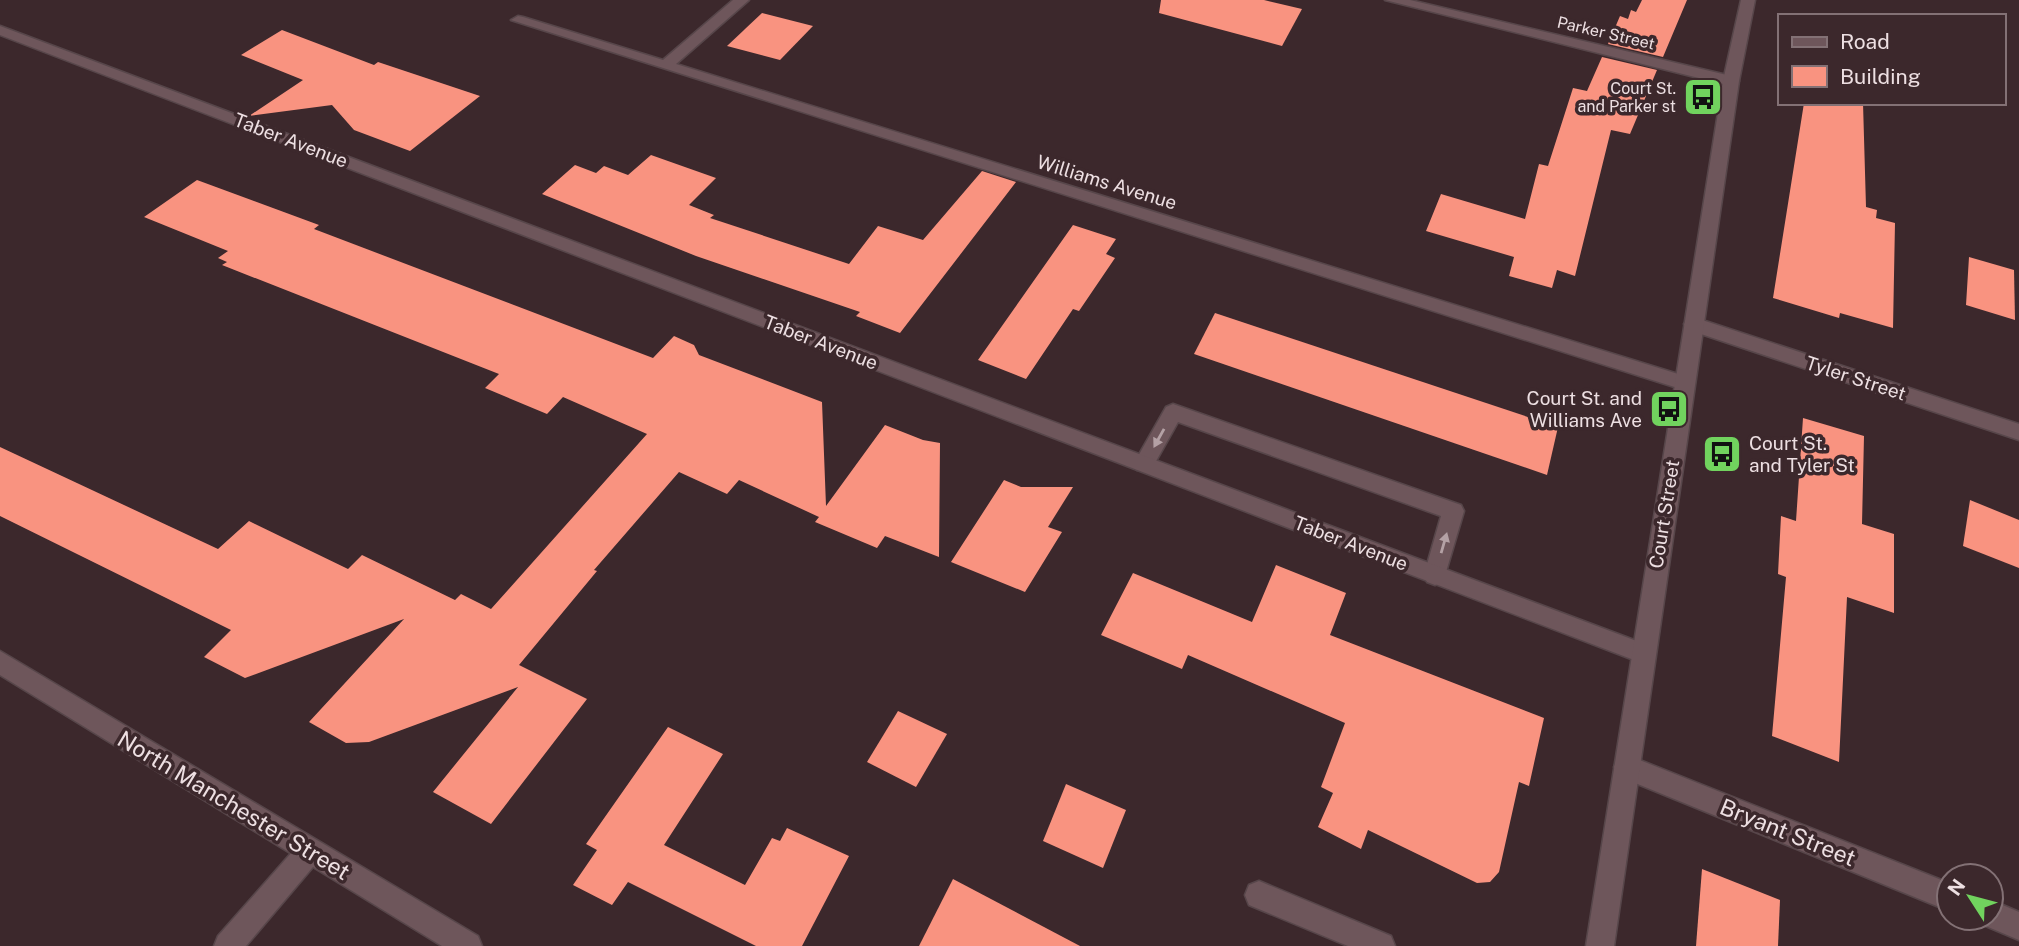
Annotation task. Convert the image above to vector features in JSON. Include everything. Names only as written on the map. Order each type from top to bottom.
[{"type":"street","points":[[665,66],[742,0]]},
{"type":"street","name":"Parker Street","points":[[1392,0],[1731,80]]},
{"type":"street","name":"Court Street","points":[[1600,946],[1642,653],[1731,80],[1748,0]]},
{"type":"street","name":"Williams Avenue","points":[[518,20],[1684,383]]},
{"type":"street","name":"Taber Avenue","points":[[0,30],[1642,653]]},
{"type":"street","name":"Tyler Street","points":[[1693,324],[2019,432]]},
{"type":"street","points":[[1144,464],[1173,412],[1452,511],[1434,575]]},
{"type":"street","name":"North Manchester Street","points":[[0,662],[309,852],[468,946]]},
{"type":"street","name":"Bryant Street","points":[[1627,768],[1935,891]]},
{"type":"street","points":[[229,946],[309,852]]},
{"type":"street","points":[[1259,895],[1381,946]]},
{"type":"building","points":[[1161,0],[1264,0],[1302,9],[1282,46],[1159,13]]},
{"type":"building","points":[[1642,0],[1687,0],[1663,57],[1608,44],[1620,16],[1628,19],[1631,10],[1636,12]]},
{"type":"building","points":[[762,13],[813,26],[780,60],[727,46]]},
{"type":"building","points":[[282,30],[374,65],[378,62],[480,96],[410,151],[354,130],[332,105],[249,116],[303,80],[241,55]]},
{"type":"building","points":[[1602,57],[1657,70],[1630,134],[1611,130],[1575,276],[1557,270],[1552,288],[1509,276],[1514,257],[1426,231],[1441,194],[1525,219],[1539,164],[1548,166],[1573,88],[1587,91]]},
{"type":"building","points":[[1804,105],[1863,105],[1866,207],[1877,210],[1876,218],[1895,223],[1893,328],[1840,313],[1839,318],[1773,298]]},
{"type":"building","points":[[651,155],[716,178],[689,205],[714,215],[710,218],[849,264],[878,226],[923,240],[982,171],[1016,182],[900,333],[856,316],[860,312],[696,256],[542,194],[575,165],[596,173],[604,166],[628,175]]},
{"type":"building","points":[[197,180],[319,225],[314,229],[653,358],[674,336],[694,345],[699,355],[822,402],[826,506],[885,425],[923,440],[940,443],[939,557],[885,536],[877,548],[815,522],[819,517],[739,480],[727,494],[679,472],[594,570],[597,571],[519,665],[587,699],[491,824],[433,792],[518,687],[369,742],[346,743],[309,722],[404,619],[245,678],[204,657],[231,630],[0,516],[0,447],[218,549],[249,521],[348,569],[362,555],[455,600],[461,594],[491,609],[647,434],[563,397],[547,414],[485,388],[499,374],[222,265],[227,262],[218,258],[228,251],[144,217]]},
{"type":"building","points":[[1073,225],[1116,239],[1106,254],[1115,258],[1079,311],[1073,309],[1026,379],[978,360]]},
{"type":"building","points":[[1969,257],[2014,270],[2015,320],[1966,305]]},
{"type":"building","points":[[1215,313],[1558,427],[1547,475],[1194,354]]},
{"type":"building","points":[[1803,418],[1864,436],[1862,524],[1894,534],[1894,613],[1847,597],[1839,762],[1772,736],[1786,577],[1778,574],[1781,516],[1796,521]]},
{"type":"building","points":[[1004,480],[1021,487],[1073,487],[1048,527],[1062,532],[1025,592],[951,562]]},
{"type":"building","points":[[1970,500],[2019,520],[2019,568],[1963,546]]},
{"type":"building","points":[[1276,565],[1346,593],[1330,635],[1544,718],[1529,786],[1519,782],[1499,872],[1490,882],[1477,883],[1368,830],[1361,849],[1318,827],[1333,793],[1321,787],[1345,723],[1188,655],[1182,669],[1101,635],[1133,573],[1252,622]]},
{"type":"building","points":[[898,711],[947,734],[916,787],[867,762]]},
{"type":"building","points":[[668,727],[723,754],[664,845],[745,885],[772,838],[780,841],[787,828],[849,856],[802,946],[756,946],[628,882],[612,905],[573,885],[597,850],[586,844]]},
{"type":"building","points":[[1066,784],[1126,810],[1103,868],[1043,841]]},
{"type":"building","points":[[1702,869],[1780,900],[1778,946],[1696,946]]},
{"type":"building","points":[[953,879],[1080,946],[919,946]]},
{"type":"place","name":"Court St. and Parker st","points":[[1703,97]]},
{"type":"place","name":"Court St. and Williams Ave","points":[[1669,409]]},
{"type":"place","name":"Court St. and Tyler St","points":[[1722,454]]}]
